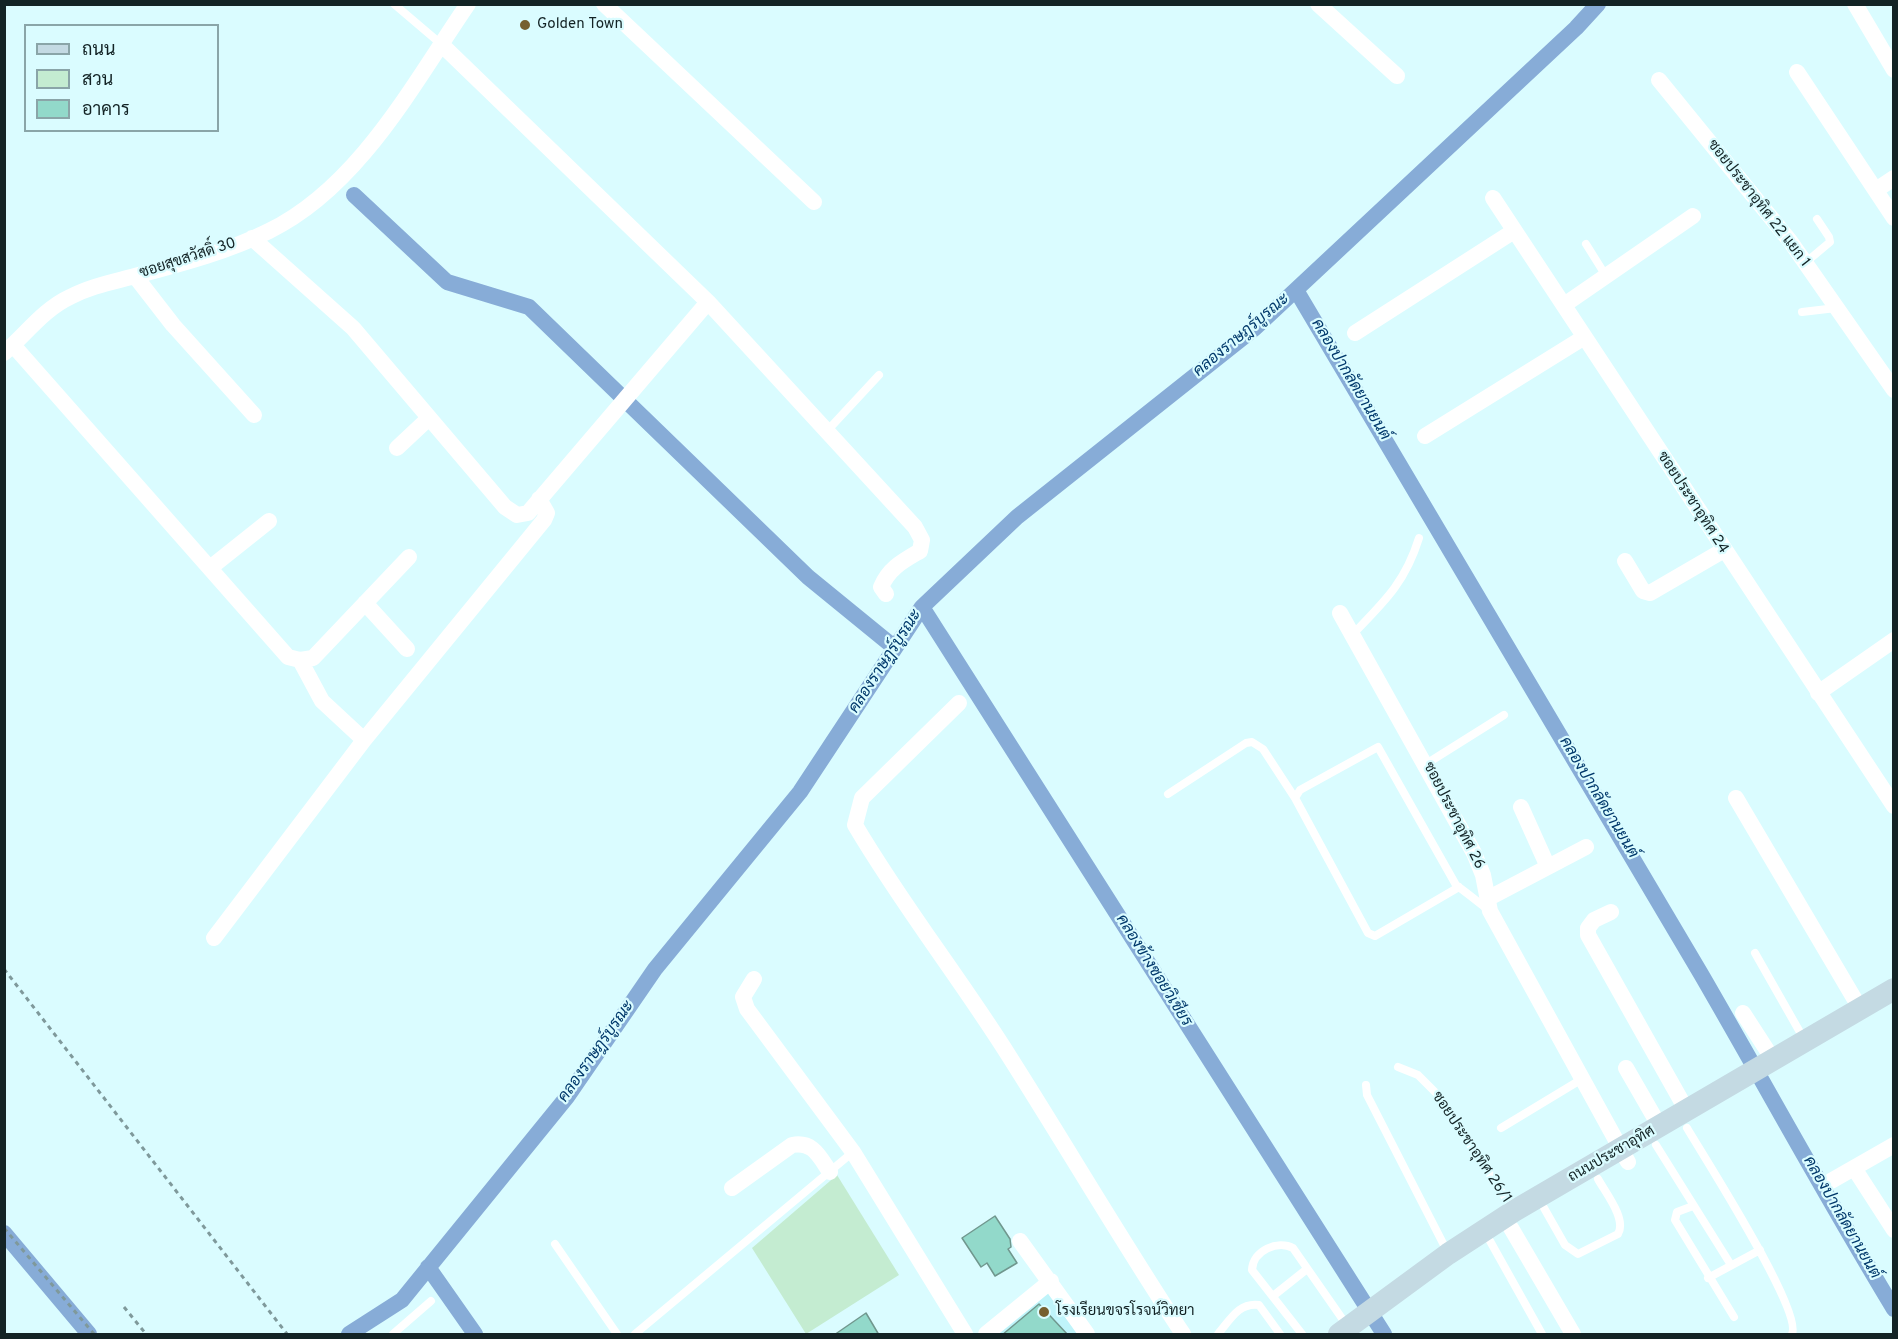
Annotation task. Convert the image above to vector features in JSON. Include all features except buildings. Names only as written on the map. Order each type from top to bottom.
[{"type":"main road","name":"ถนนประชาอุทิศ","points":[[1760,1076],[1805,1042],[1893,989]]},
{"type":"main road","name":"ถนนประชาอุทิศ","points":[[1364,1323],[1448,1254],[1513,1220],[1760,1076],[1893,1008]]},
{"type":"main road","name":"ถนนประชาอุทิศ","points":[[1364,1323],[1490,1241],[1513,1220],[1544,1208],[1598,1179],[1625,1155]]},
{"type":"street","name":"ซอยสุขสวัสดิ์ 30","points":[[9,349],[44,314],[69,297],[100,285],[215,254],[270,231],[310,205],[362,157],[468,4]]},
{"type":"street","points":[[604,4],[814,201]]},
{"type":"street","points":[[1318,4],[1397,76]]},
{"type":"street","points":[[1855,4],[1893,70]]},
{"type":"street","points":[[441,44],[708,302],[915,527],[922,540],[920,551],[896,565],[886,576],[881,587],[886,594]]},
{"type":"street","points":[[1797,72],[1893,218]]},
{"type":"street","name":"ซอยประชาอุทิศ 22 แยก 1","points":[[1659,81],[1790,241],[1893,390]]},
{"type":"street","points":[[1876,190],[1893,178]]},
{"type":"street","name":"ซอยประชาอุทิศ 24","points":[[1493,198],[1893,806]]},
{"type":"street","points":[[1564,305],[1694,216]]},
{"type":"street","points":[[1355,333],[1514,231]]},
{"type":"street","points":[[252,238],[353,328],[504,507],[517,515],[528,513],[708,302]]},
{"type":"street","points":[[135,276],[173,325],[254,415]]},
{"type":"street","points":[[1425,436],[1583,338]]},
{"type":"street","points":[[9,349],[210,568],[288,657],[300,660],[313,658],[408,557]]},
{"type":"street","points":[[397,448],[429,417]]},
{"type":"street","points":[[214,939],[364,740],[544,520],[547,513],[539,499]]},
{"type":"street","points":[[210,568],[269,521]]},
{"type":"street","points":[[1625,561],[1643,591],[1650,593],[1724,550]]},
{"type":"street","points":[[365,603],[407,649]]},
{"type":"street","name":"ซอยประชาอุทิศ 26","points":[[1340,613],[1474,853],[1489,905],[1625,1155]]},
{"type":"street","points":[[1818,693],[1893,640]]},
{"type":"street","points":[[300,660],[322,701],[364,740]]},
{"type":"street","points":[[959,703],[862,798],[855,825],[897,892],[1008,1055],[1111,1226],[1183,1335]]},
{"type":"street","points":[[1736,798],[1861,1010]]},
{"type":"street","points":[[1521,807],[1548,867]]},
{"type":"street","points":[[1489,905],[1548,867],[1586,847]]},
{"type":"street","points":[[1611,912],[1594,920],[1588,928],[1588,935],[1687,1120]]},
{"type":"street","points":[[754,979],[743,997],[747,1009],[853,1152],[965,1335]]},
{"type":"street","points":[[1743,1013],[1760,1076]]},
{"type":"street","points":[[1626,1068],[1658,1136]]},
{"type":"street","points":[[732,1188],[792,1145],[803,1143],[811,1145],[830,1172]]},
{"type":"street","points":[[1832,1181],[1892,1149]]},
{"type":"street","points":[[1854,1168],[1893,1230]]},
{"type":"street","points":[[1513,1220],[1573,1335]]},
{"type":"street","points":[[1020,1241],[1051,1281],[1087,1335]]},
{"type":"street","points":[[986,1335],[1051,1281]]},
{"type":"lane","points":[[394,4],[441,44]]},
{"type":"lane","points":[[1805,263],[1830,242],[1817,219]]},
{"type":"lane","points":[[1586,244],[1606,276]]},
{"type":"lane","points":[[1802,312],[1836,308]]},
{"type":"lane","points":[[827,431],[879,375]]},
{"type":"lane","points":[[1352,634],[1401,580],[1410,567],[1419,538]]},
{"type":"lane","points":[[1426,764],[1504,715]]},
{"type":"lane","points":[[1168,794],[1246,743],[1252,742],[1263,749],[1295,798],[1368,933],[1375,936],[1390,930],[1460,887]]},
{"type":"lane","points":[[1295,798],[1300,790],[1310,783],[1378,747],[1385,763],[1460,887],[1489,905]]},
{"type":"lane","points":[[1755,953],[1805,1042]]},
{"type":"lane","name":"ซอยประชาอุทิศ 26/1","points":[[1398,1067],[1418,1075],[1436,1092],[1513,1220]]},
{"type":"lane","points":[[1502,1128],[1582,1079]]},
{"type":"lane","points":[[1366,1085],[1367,1095],[1448,1254]]},
{"type":"lane","points":[[1687,1120],[1760,1250],[1794,1321],[1792,1335]]},
{"type":"lane","points":[[1658,1136],[1693,1206],[1731,1265]]},
{"type":"lane","points":[[635,1335],[853,1152]]},
{"type":"lane","points":[[1544,1208],[1565,1245],[1578,1254],[1618,1234],[1622,1223],[1598,1179]]},
{"type":"lane","points":[[1693,1206],[1677,1212],[1675,1220],[1708,1278],[1734,1317]]},
{"type":"lane","points":[[1490,1241],[1542,1335]]},
{"type":"lane","points":[[1302,1335],[1252,1270],[1254,1260],[1273,1244],[1283,1242],[1293,1248],[1307,1269],[1364,1323]]},
{"type":"lane","points":[[555,1244],[617,1335]]},
{"type":"lane","points":[[1708,1278],[1760,1250]]},
{"type":"lane","points":[[1273,1296],[1307,1269]]},
{"type":"lane","points":[[393,1335],[431,1300]]},
{"type":"lane","points":[[1218,1335],[1242,1307],[1250,1304],[1259,1305],[1280,1335]]},
{"type":"path","points":[[4,969],[287,1335]]},
{"type":"path","points":[[4,1228],[94,1335]]},
{"type":"path","points":[[124,1307],[146,1335]]},
{"type":"shaded area","name":"โรงเรียนขจรโรจน์วิทยา","points":[[1049,1290],[1081,1334],[997,1334]]},
{"type":"green space","points":[[837,1175],[899,1275],[806,1334],[752,1248]]},
{"type":"waterway","name":"คลองราษฎร์บูรณะ","points":[[349,1334],[402,1300],[567,1097],[655,969],[800,792],[922,607],[1017,517],[1255,328],[1576,28],[1598,4]]},
{"type":"waterway","points":[[354,195],[447,282],[529,307],[808,577],[895,648]]},
{"type":"waterway","name":"คลองปากลัดยานยนต์","points":[[1296,290],[1651,888],[1894,1309]]},
{"type":"waterway","name":"คลองข้างซอยวิเชียร","points":[[922,607],[1384,1334]]},
{"type":"waterway","points":[[4,1233],[89,1334]]},
{"type":"waterway","points":[[428,1267],[475,1334]]},
{"type":"place","name":"Golden Town","points":[[525,25]]},
{"type":"place","name":"โรงเรียนขจรโรจน์วิทยา","points":[[1044,1312]]}]
